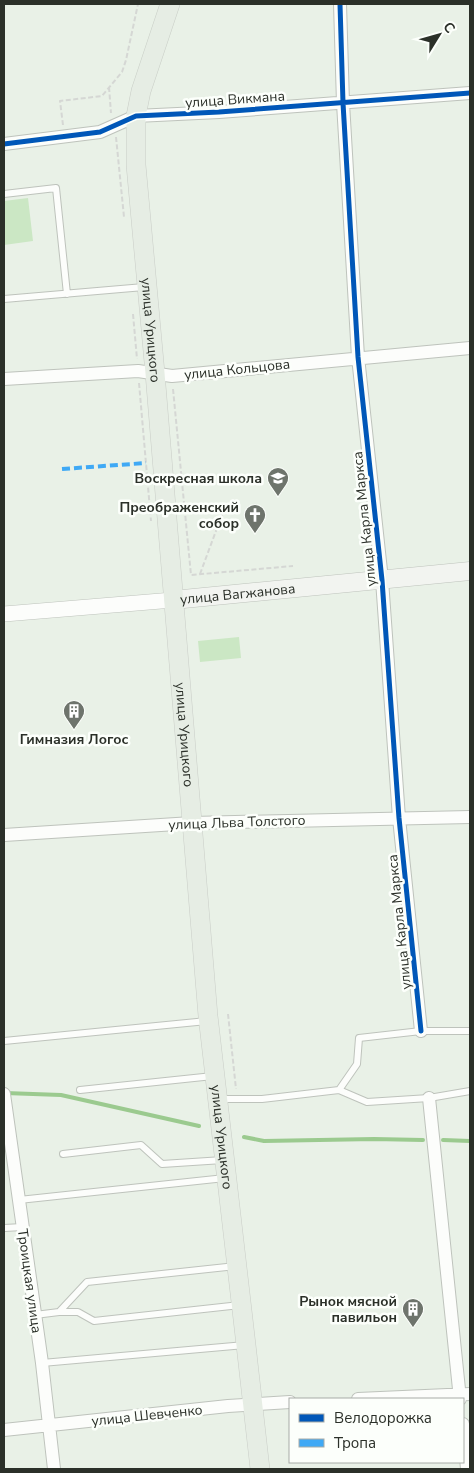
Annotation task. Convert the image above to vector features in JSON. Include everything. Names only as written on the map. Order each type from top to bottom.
[{"type":"main road","name":"улица Урицкого","points":[[170,4],[140,91],[136,116],[136,165],[146,287],[163,374],[173,600],[208,1021],[260,1469]]},
{"type":"main road","name":"улица Вагжанова","points":[[173,600],[470,571]]},
{"type":"street","name":"улица Карла Маркса","points":[[340,4],[343,103],[358,357],[382,580],[399,818],[422,1031]]},
{"type":"street","name":"улица Викмана","points":[[4,144],[100,132],[136,116],[470,93]]},
{"type":"street","name":"улица Кольцова","points":[[4,379],[138,371],[163,374],[470,348]]},
{"type":"street","name":"улица Вагжанова","points":[[4,614],[173,600]]},
{"type":"street","name":"улица Льва Толстого","points":[[4,835],[192,822],[470,817]]},
{"type":"street","name":"Троицкая улица","points":[[4,1094],[42,1363],[54,1469]]},
{"type":"street","points":[[393,1398],[463,1396],[429,1098]]},
{"type":"street","name":"улица Шевченко","points":[[4,1430],[253,1404],[289,1402]]},
{"type":"street","points":[[464,1433],[468,1469]]},
{"type":"lane","points":[[4,194],[56,188],[66,294]]},
{"type":"lane","points":[[4,299],[146,287]]},
{"type":"lane","points":[[4,1042],[208,1021]]},
{"type":"lane","points":[[339,1090],[357,1064],[359,1038],[422,1031],[470,1031]]},
{"type":"lane","points":[[80,1090],[214,1076]]},
{"type":"lane","points":[[217,1099],[262,1099],[339,1090],[367,1102],[429,1098],[470,1092]]},
{"type":"lane","points":[[63,1154],[141,1145],[162,1164],[226,1169]]},
{"type":"lane","points":[[19,1200],[226,1169]]},
{"type":"lane","points":[[4,1228],[23,1227]]},
{"type":"lane","points":[[59,1312],[87,1282],[237,1266]]},
{"type":"lane","points":[[35,1315],[78,1312],[94,1321],[242,1305]]},
{"type":"lane","points":[[42,1363],[246,1345]]},
{"type":"path","points":[[65,136],[60,101],[102,96],[122,72],[138,4]]},
{"type":"path","points":[[163,374],[190,575],[293,566]]},
{"type":"path","points":[[200,574],[223,512]]},
{"type":"green space","points":[[28,198],[33,241],[4,245],[4,201]]},
{"type":"green space","points":[[239,637],[241,658],[200,662],[198,641]]},
{"type":"waterway","points":[[5,1093],[61,1095],[199,1126]]},
{"type":"waterway","points":[[244,1137],[264,1141],[423,1140]]},
{"type":"waterway","points":[[443,1140],[470,1141]]},
{"type":"marked path","points":[[62,469],[146,463]]},
{"type":"cycle path","points":[[340,4],[343,103],[358,357],[382,580],[399,818],[421,1031]]},
{"type":"cycle path","points":[[4,144],[100,132],[136,116],[219,112],[470,93]]},
{"type":"place","name":"Воскресная школа","points":[[278,497]]},
{"type":"place","name":"Преображенский собор","points":[[255,534]]},
{"type":"place","name":"Гимназия Логос","points":[[74,730]]},
{"type":"place","name":"Рынок мясной павильон","points":[[413,1328]]}]
